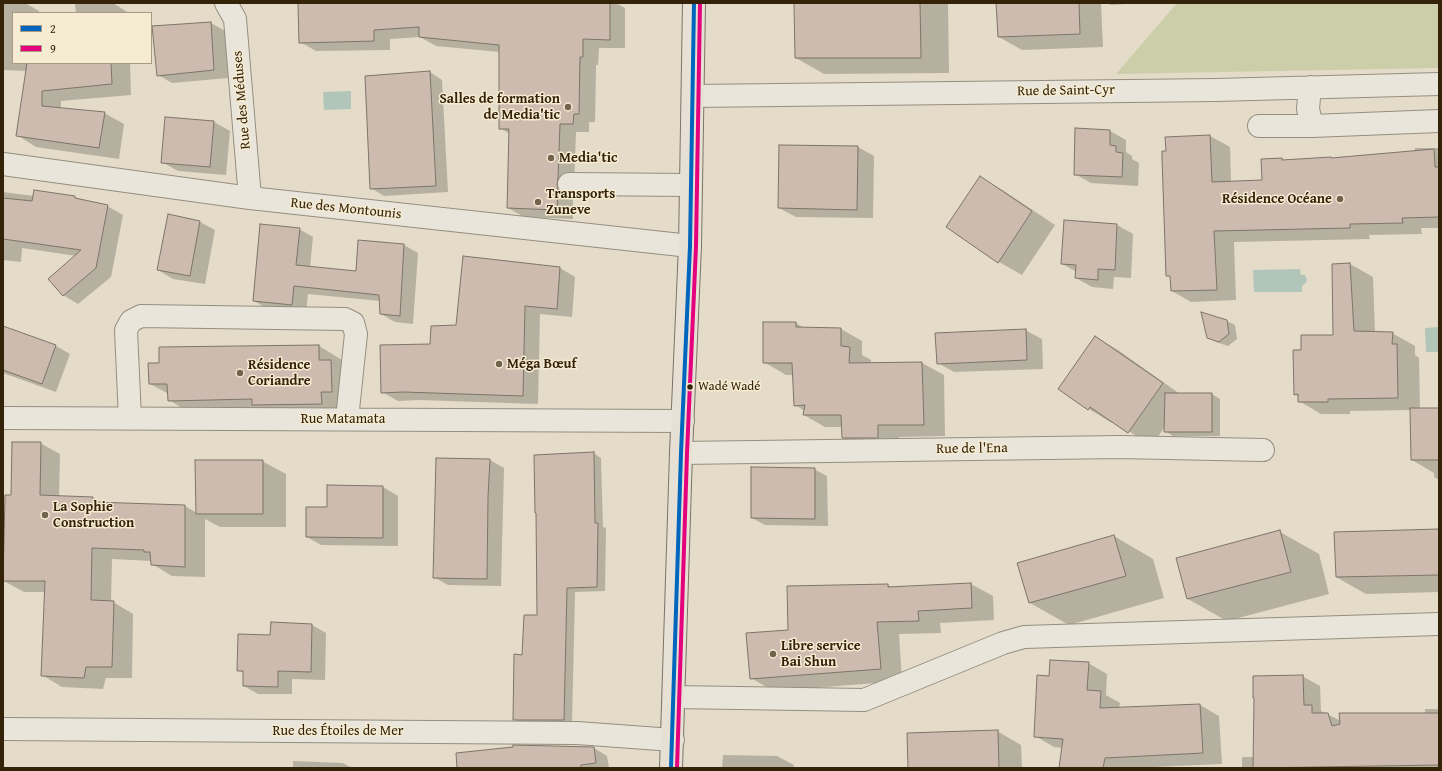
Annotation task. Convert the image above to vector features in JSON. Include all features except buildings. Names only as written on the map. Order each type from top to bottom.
[{"type":"main road","points":[[671,768],[681,453],[690,246],[694,3]]},
{"type":"street","name":"Rue des Méduses","points":[[226,3],[235,19],[250,198]]},
{"type":"street","name":"Rue de Saint-Cyr","points":[[693,96],[1439,84]]},
{"type":"street","points":[[1310,87],[1308,109],[1312,126]]},
{"type":"street","points":[[1259,126],[1312,126],[1439,121]]},
{"type":"street","name":"Rue des Montounis","points":[[3,164],[250,198],[690,246]]},
{"type":"street","points":[[570,184],[691,186]]},
{"type":"street","points":[[130,419],[126,330],[131,321],[141,316],[345,319],[353,324],[356,334],[347,419]]},
{"type":"street","name":"Rue Matamata","points":[[3,418],[683,421]]},
{"type":"street","name":"Rue de l'Ena","points":[[681,453],[1120,447],[1263,450]]},
{"type":"street","points":[[674,697],[864,700],[1003,643],[1024,637],[1439,624]]},
{"type":"street","name":"Rue des Étoiles de Mer","points":[[3,728],[577,733],[673,740]]},
{"type":"green space","points":[[1177,3],[1439,3],[1439,68],[1116,74]]},
{"type":"shaded area","points":[[351,91],[351,109],[324,110],[323,92]]},
{"type":"shaded area","points":[[1300,269],[1301,275],[1305,275],[1307,279],[1306,283],[1302,286],[1302,292],[1254,292],[1253,270]]},
{"type":"shaded area","points":[[1439,327],[1439,352],[1426,352],[1425,328]]},
{"type":"transit line","name":"2","points":[[671,768],[681,453],[690,246],[694,3]]},
{"type":"transit line","name":"9","points":[[677,768],[687,453],[696,246],[700,3]]},
{"type":"place","name":"Salles de formation de Media'tic","points":[[568,107]]},
{"type":"place","name":"Media'tic","points":[[551,158]]},
{"type":"place","name":"Résidence Océane","points":[[1340,199]]},
{"type":"place","name":"Transports Zuneve","points":[[538,202]]},
{"type":"place","name":"Méga Bœuf","points":[[499,364]]},
{"type":"place","name":"Résidence Coriandre","points":[[240,373]]},
{"type":"place","name":"Wadé Wadé","points":[[690,387]]},
{"type":"place","name":"La Sophie Construction","points":[[45,515]]},
{"type":"place","name":"Libre service Bai Shun","points":[[773,654]]}]
